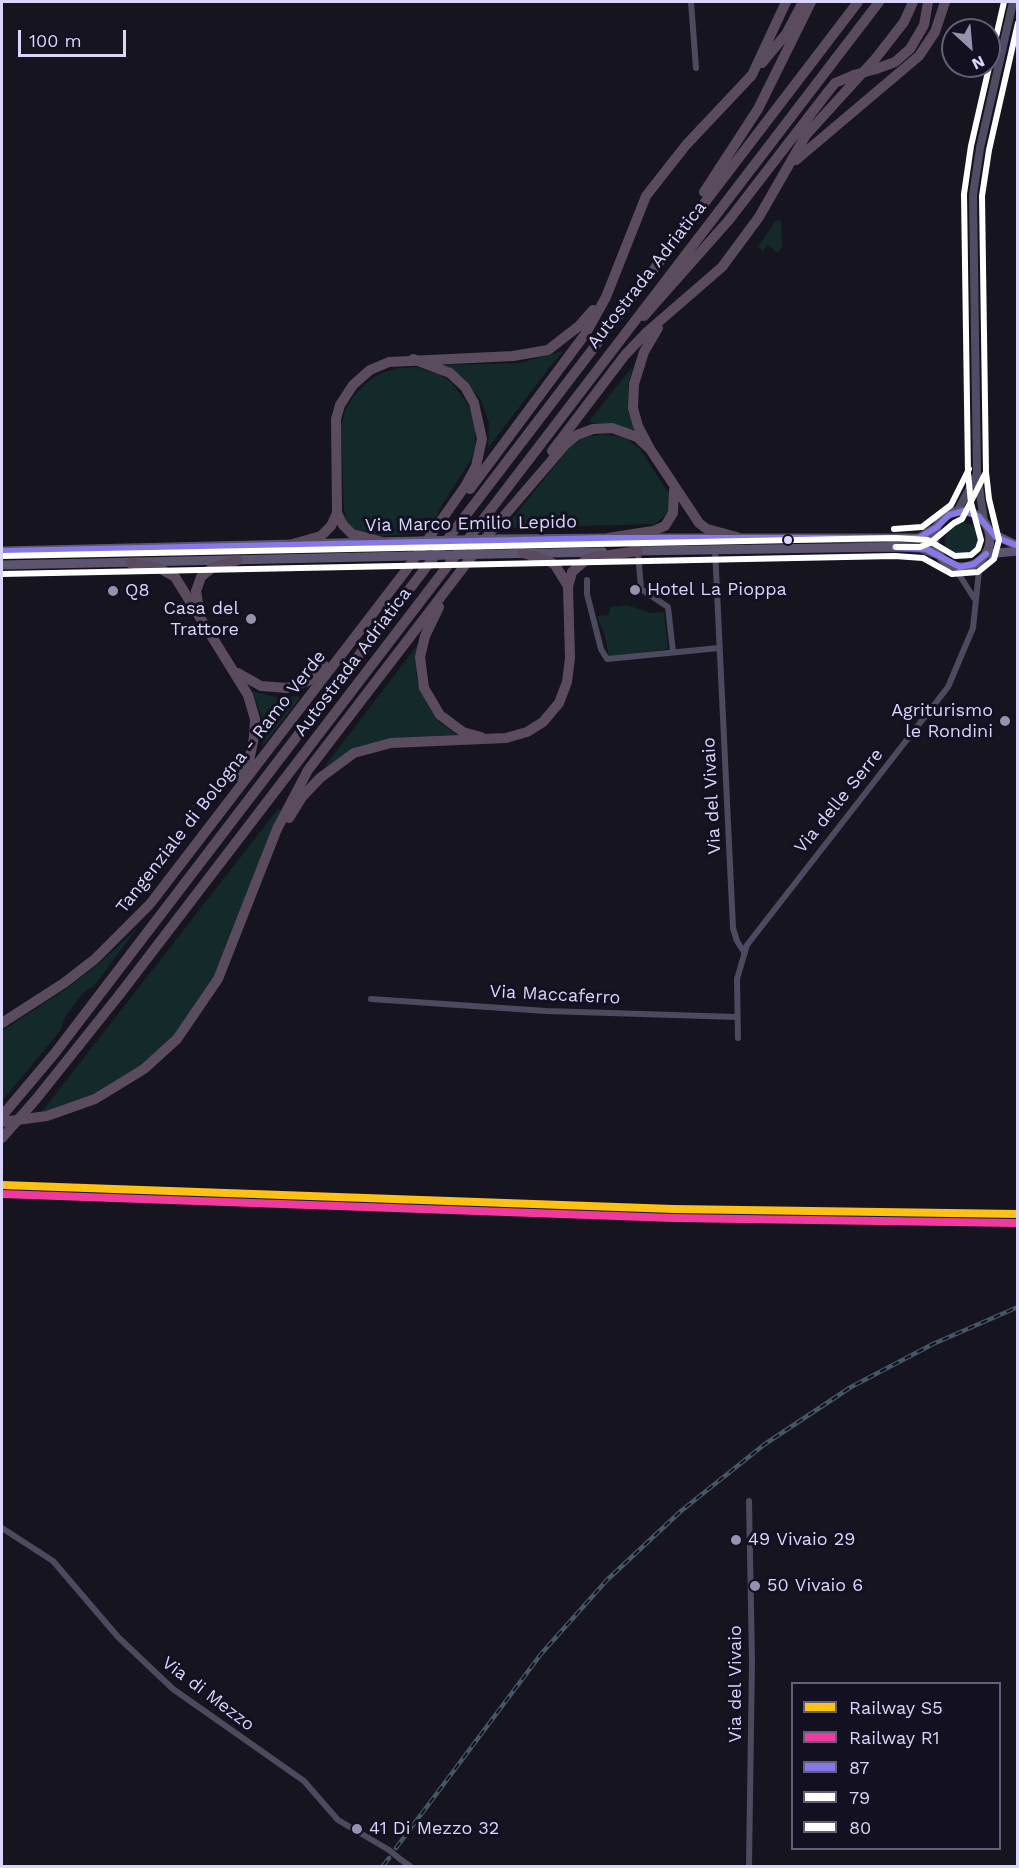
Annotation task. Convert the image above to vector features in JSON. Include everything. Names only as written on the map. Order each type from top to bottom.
[{"type":"highway","points":[[752,75],[786,2]]},
{"type":"highway","points":[[435,530],[455,509],[586,333],[606,297],[638,211],[659,180],[686,145],[752,75],[786,34],[803,2]]},
{"type":"highway","points":[[677,236],[758,109],[811,2]]},
{"type":"highway","name":"Autostrada Adriatica","points":[[2,1116],[108,984],[677,236],[858,2]]},
{"type":"highway","name":"Autostrada Adriatica","points":[[2,1138],[38,1098],[120,994],[879,2]]},
{"type":"highway","points":[[249,903],[277,829],[308,770],[605,379],[640,339],[708,281],[741,244],[806,135],[876,58],[904,22],[913,2]]},
{"type":"highway","points":[[603,360],[729,220],[835,83],[895,62],[910,49],[924,25],[928,2]]},
{"type":"highway","points":[[781,176],[803,152],[919,56],[935,32],[945,2]]},
{"type":"highway","points":[[383,542],[352,534],[343,525],[337,513],[335,432],[340,405],[353,385],[370,370],[389,362],[413,359],[513,356],[548,350],[579,326],[606,297]]},
{"type":"highway","points":[[670,312],[644,352],[634,384],[635,418],[650,449],[703,527],[737,537]]},
{"type":"highway","points":[[413,359],[441,368],[459,380],[474,403],[482,432],[479,456],[471,477],[435,530]]},
{"type":"highway","points":[[496,525],[558,453],[577,435],[593,429],[621,430],[637,437],[650,449]]},
{"type":"highway","points":[[608,538],[653,531],[664,526],[673,513],[674,487]]},
{"type":"highway","points":[[289,545],[321,536],[331,526],[337,513]]},
{"type":"highway","name":"Tangenziale di Bologna - Ramo Verde","points":[[2,1023],[64,983],[117,939],[150,904],[435,530]]},
{"type":"highway","points":[[2,1122],[47,1116],[95,1099],[144,1069],[161,1055],[191,1021],[210,994],[249,903],[295,807],[310,788],[337,763],[354,753],[381,745],[493,740],[518,735],[535,727],[551,714],[564,693],[570,658],[568,587],[572,572],[582,560],[638,551]]},
{"type":"highway","points":[[523,553],[547,560],[555,565],[568,587]]},
{"type":"highway","points":[[205,623],[196,598],[201,577],[213,567],[238,560]]},
{"type":"highway","points":[[130,563],[159,568],[175,577],[235,670],[253,710],[254,744],[245,769],[199,841]]},
{"type":"highway","points":[[463,568],[425,636],[420,657],[420,672],[430,702],[440,715],[463,732],[493,740]]},
{"type":"highway","points":[[235,670],[248,680],[268,687],[287,688],[308,681],[320,672],[402,576]]},
{"type":"main road","points":[[983,558],[990,540],[984,521],[977,473],[973,195],[980,148],[1013,2]]},
{"type":"main road","points":[[957,512],[977,473]]},
{"type":"main road","points":[[984,521],[972,513],[957,512],[949,515],[937,527],[934,541],[939,555],[953,566],[967,567],[983,558],[1017,551]]},
{"type":"main road","name":"Via Marco Emilio Lepido","points":[[2,551],[499,539],[737,537],[838,540],[919,538],[937,527]]},
{"type":"main road","points":[[989,532],[1017,546]]},
{"type":"main road","name":"Via Marco Emilio Lepido","points":[[2,565],[715,549],[921,548],[939,555]]},
{"type":"street","points":[[691,2],[696,68]]},
{"type":"street","name":"Via del Vivaio","points":[[715,549],[733,928],[744,952]]},
{"type":"street","points":[[638,551],[640,589],[668,607],[673,652]]},
{"type":"street","name":"Via delle Serre","points":[[744,952],[761,923],[948,687],[973,628],[975,600],[983,558]]},
{"type":"street","points":[[953,566],[975,600]]},
{"type":"street","points":[[587,580],[587,594],[601,649],[607,659],[719,648]]},
{"type":"street","points":[[738,1038],[737,979],[744,952]]},
{"type":"street","name":"Via Maccaferro","points":[[371,999],[546,1011],[737,1017]]},
{"type":"street","name":"Via del Vivaio","points":[[749,1501],[752,1660],[749,1866]]},
{"type":"street","name":"Via di Mezzo","points":[[2,1528],[53,1561],[117,1637],[173,1689],[304,1781],[338,1820],[389,1850],[410,1866]]},
{"type":"green space","points":[[776,220],[781,221],[782,247],[778,253],[767,245],[763,251],[758,247]]},
{"type":"green space","points":[[564,351],[488,448],[489,424],[481,400],[463,377],[445,365],[519,363]]},
{"type":"green space","points":[[416,367],[441,375],[450,381],[468,404],[475,426],[475,447],[471,460],[442,505],[429,533],[380,536],[354,530],[347,523],[344,509],[341,428],[345,411],[353,397],[379,374],[398,368]]},
{"type":"green space","points":[[632,367],[628,387],[629,407],[638,433],[618,425],[592,423],[590,420]]},
{"type":"green space","points":[[604,434],[626,438],[640,449],[671,497],[668,513],[655,524],[505,528],[570,447],[583,438]]},
{"type":"green space","points":[[963,523],[976,528],[981,541],[976,554],[963,559],[950,554],[945,541],[950,528]]},
{"type":"green space","points":[[627,605],[650,613],[664,612],[668,649],[609,656],[605,636],[597,616],[609,615],[610,607]]},
{"type":"green space","points":[[419,643],[416,675],[421,693],[438,721],[461,737],[403,739],[325,766]]},
{"type":"green space","points":[[252,691],[279,698],[298,696],[300,698],[263,746],[261,714]]},
{"type":"green space","points":[[278,809],[281,810],[213,978],[174,1036],[141,1066],[93,1096],[40,1114]]},
{"type":"green space","points":[[138,927],[94,986],[84,992],[65,1017],[60,1031],[2,1101],[2,1031],[66,989],[101,962]]},
{"type":"railway","points":[[396,1848],[541,1654],[607,1580],[681,1511],[765,1444],[851,1387],[933,1344],[1018,1307]]},
{"type":"railway","points":[[383,1866],[389,1858]]},
{"type":"rail line","name":"S5","points":[[2,1185],[673,1209],[1018,1214]]},
{"type":"rail line","name":"R1","points":[[2,1194],[673,1218],[1018,1223]]},
{"type":"transit line","name":"80","points":[[2,556],[895,538],[928,540],[955,556],[971,555],[978,549],[981,540],[971,503],[968,473],[964,194],[971,146],[1004,2]]},
{"type":"transit line","name":"79","points":[[2,574],[895,556],[923,558],[952,574],[978,572],[994,559],[999,540],[989,499],[986,472],[982,196],[989,150],[1018,23]]},
{"type":"transit line","name":"80","points":[[894,529],[922,527],[951,505],[969,469]]},
{"type":"transit line","name":"79","points":[[896,547],[920,547],[930,543],[962,519],[985,474]]},
{"type":"transit line","name":"87","points":[[2,551],[608,538],[919,538],[937,527],[949,515],[964,511],[978,516],[996,537],[1018,546]]},
{"type":"transit line","name":"87","points":[[895,547],[926,549],[960,567],[974,564],[986,554]]},
{"type":"place","name":"Hotel La Pioppa","points":[[635,590]]},
{"type":"place","name":"Q8","points":[[113,591]]},
{"type":"place","name":"Casa del Trattore","points":[[251,619]]},
{"type":"place","name":"Agriturismo le Rondini","points":[[1005,721]]},
{"type":"place","name":"49 Vivaio 29","points":[[736,1540]]},
{"type":"place","name":"50 Vivaio 6","points":[[755,1586]]},
{"type":"place","name":"41 Di Mezzo 32","points":[[357,1829]]}]
